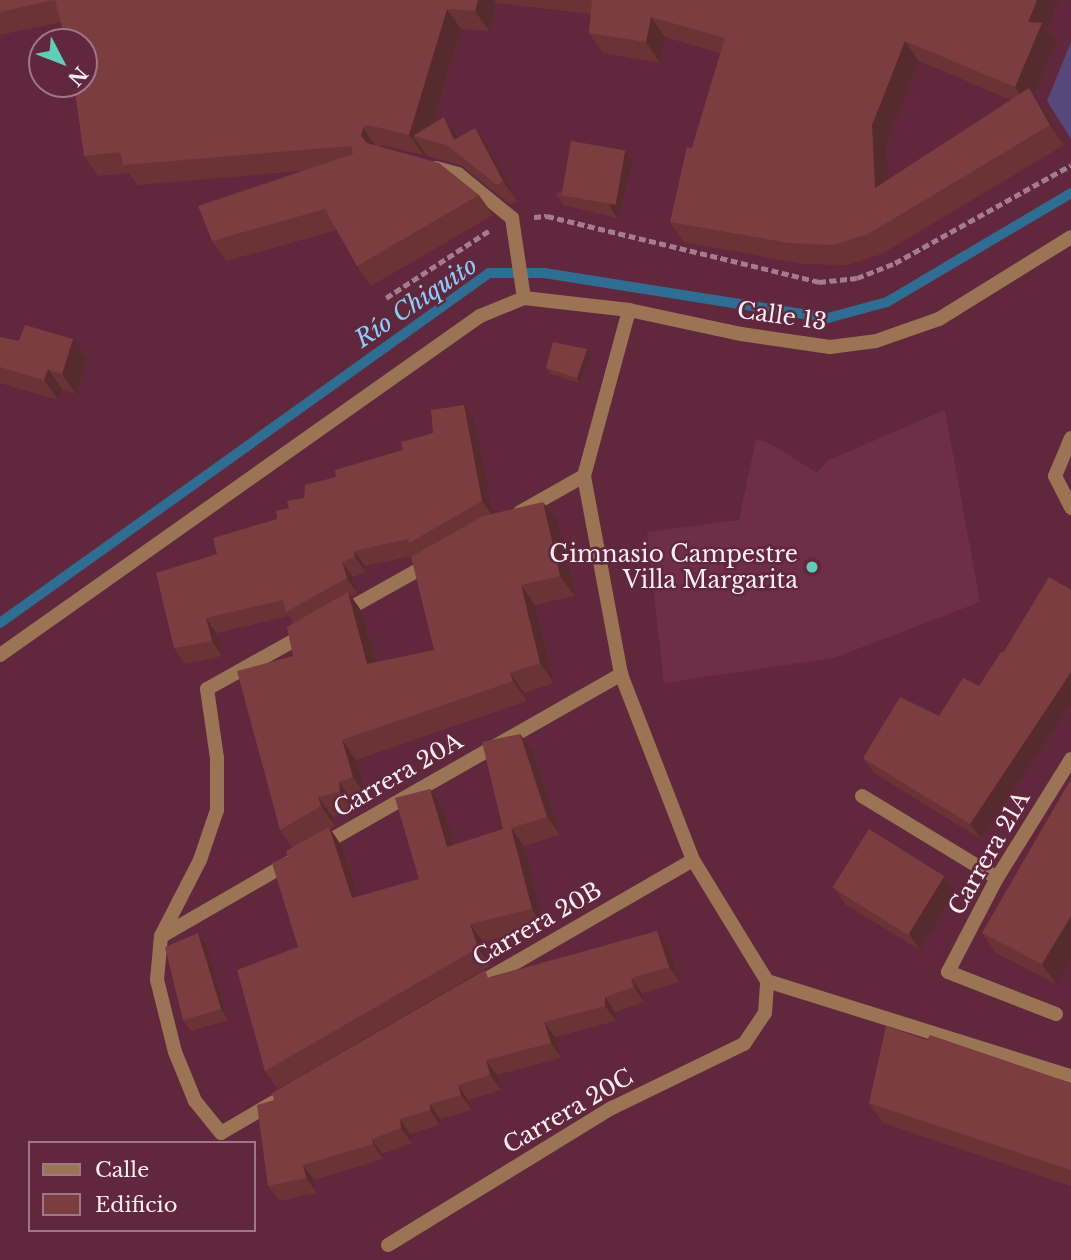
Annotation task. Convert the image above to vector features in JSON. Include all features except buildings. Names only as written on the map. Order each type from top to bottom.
[{"type":"street","points":[[0,656],[480,316],[523,291],[513,223],[458,174],[421,164]]},
{"type":"street","name":"Calle 13","points":[[523,291],[741,334],[830,347],[876,341],[939,319],[1071,237]]},
{"type":"street","points":[[629,310],[584,476],[621,674],[694,860],[766,981],[1071,1076]]},
{"type":"street","points":[[1071,438],[1055,476],[1071,508]]},
{"type":"street","points":[[511,517],[584,476]]},
{"type":"street","points":[[292,1092],[221,1133],[195,1101],[174,1052],[157,980],[160,936],[200,860],[217,810],[217,758],[208,689],[438,558]]},
{"type":"street","name":"Carrera 20A","points":[[160,936],[621,674]]},
{"type":"street","name":"Carrera 21A","points":[[1056,1014],[948,972],[997,878],[1071,759]]},
{"type":"street","points":[[862,796],[997,878]]},
{"type":"street","name":"Carrera 20B","points":[[457,996],[694,860]]},
{"type":"street","name":"Carrera 20C","points":[[388,1245],[612,1108],[744,1044],[765,1013],[766,981]]},
{"type":"path","points":[[386,298],[474,239],[513,223],[547,216],[819,282],[857,278],[895,263],[1071,165]]},
{"type":"shaded area","points":[[1071,42],[1071,139],[1047,101]]},
{"type":"shaded area","name":"Gimnasio Campestre Villa Margarita","points":[[945,410],[980,602],[834,658],[664,683],[647,532],[739,520],[756,439],[771,444],[817,473],[827,461]]},
{"type":"waterway","name":"Río Chiquito","points":[[0,623],[489,273],[544,273],[828,318],[887,302],[1071,193]]},
{"type":"place","name":"Gimnasio Campestre Villa Margarita","points":[[812,567]]}]
